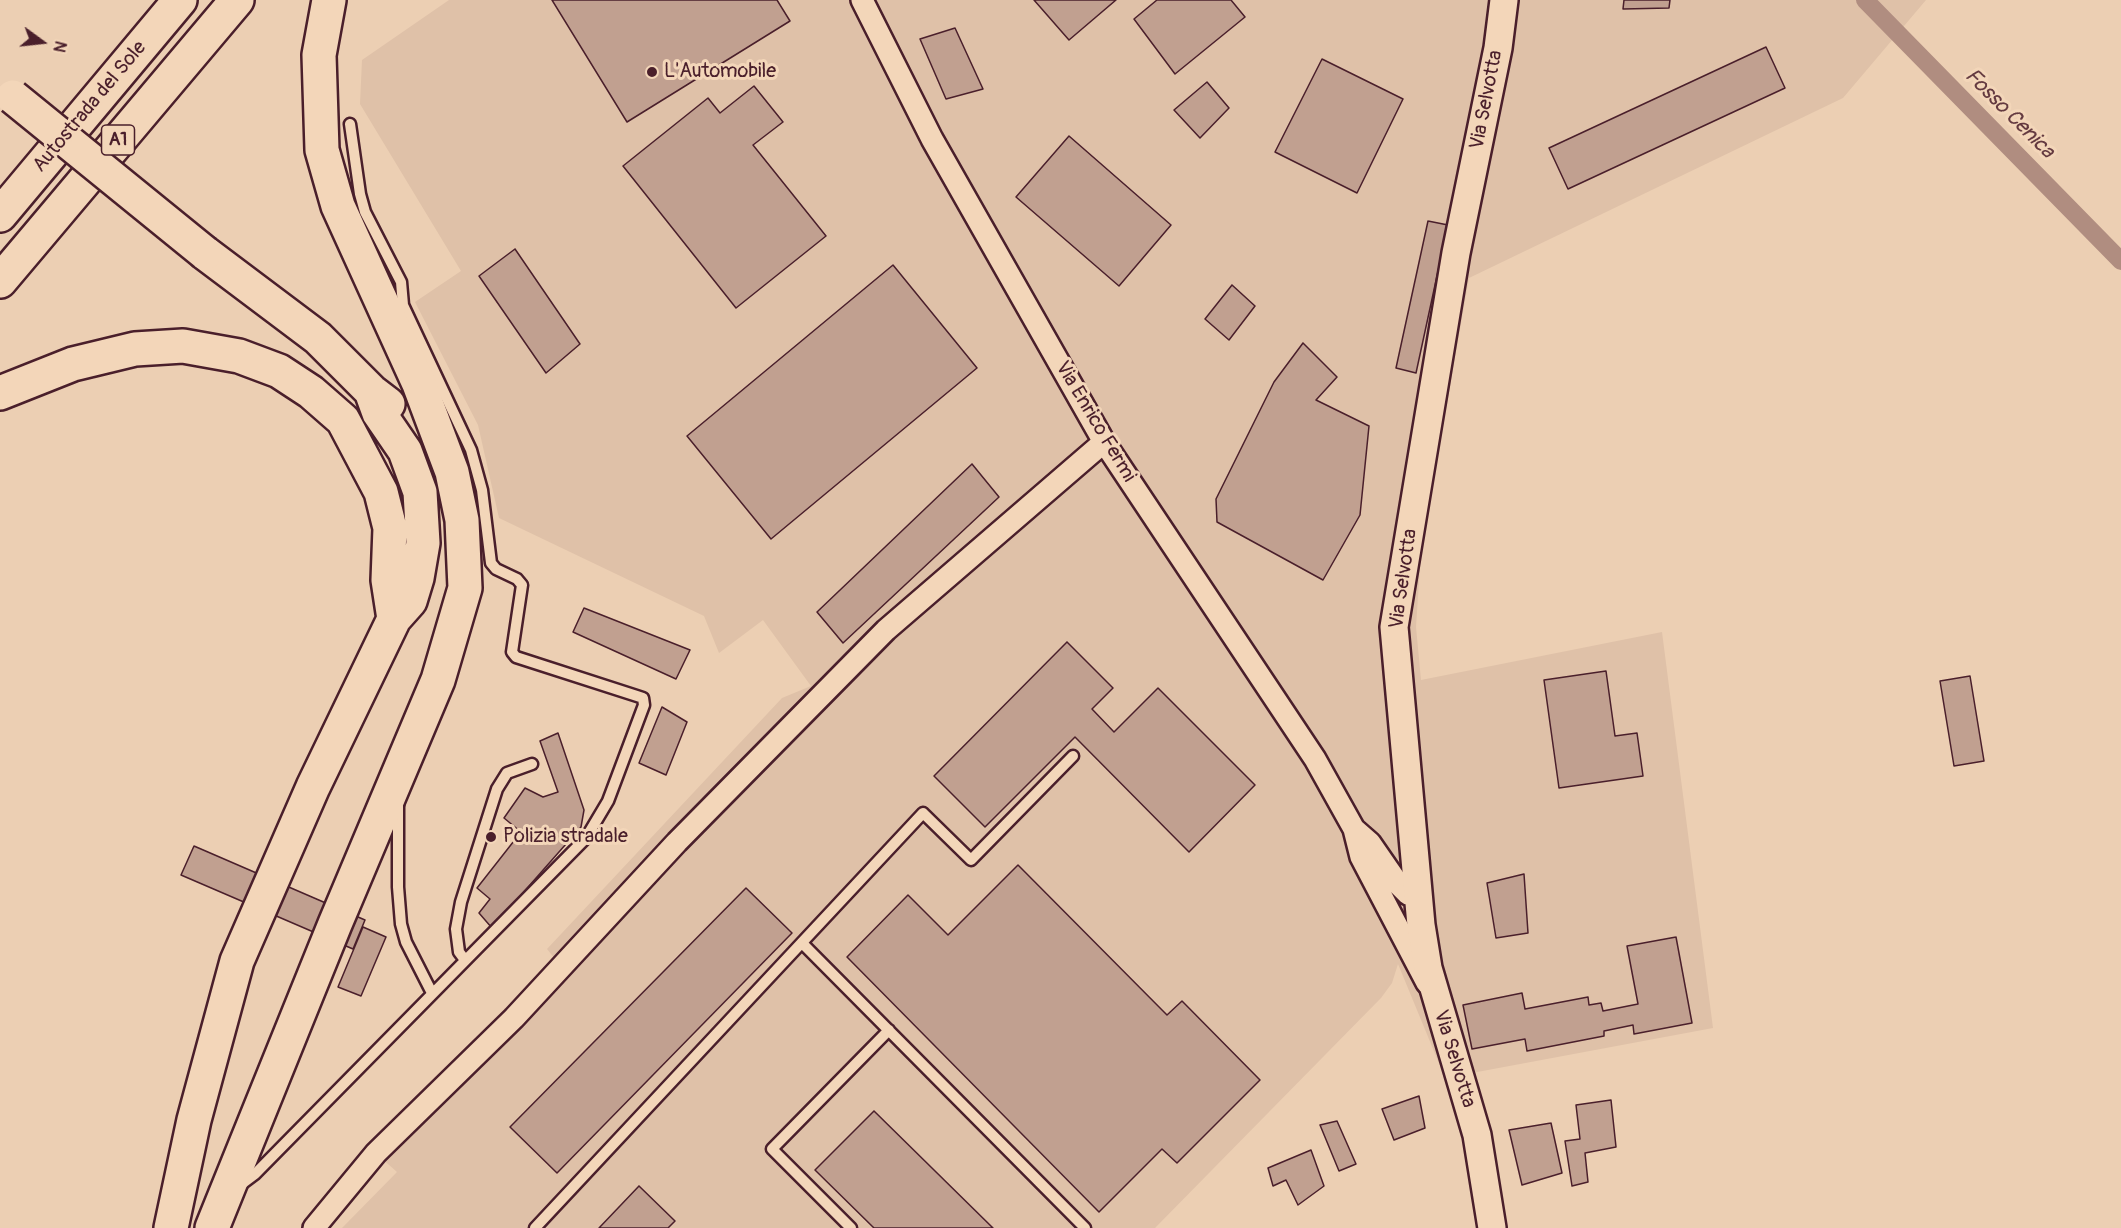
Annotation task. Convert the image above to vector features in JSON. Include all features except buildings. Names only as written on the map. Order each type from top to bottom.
[{"type":"highway","points":[[48,158],[58,120],[111,57],[152,0]]},
{"type":"highway","name":"Autostrada del Sole","points":[[0,215],[180,0]]},
{"type":"highway","name":"A1","points":[[0,281],[237,0]]},
{"type":"highway","points":[[212,1228],[438,680],[453,622],[465,588],[462,520],[452,471],[419,384],[338,206],[322,150],[319,55],[329,0]]},
{"type":"highway","points":[[6,92],[205,253],[318,338],[371,391],[389,405],[416,447],[437,494],[443,518],[453,622]]},
{"type":"highway","points":[[0,393],[73,364],[135,349],[183,346],[239,357],[279,371],[311,392],[344,420],[381,492],[390,528],[388,580],[394,619]]},
{"type":"highway","points":[[171,1228],[194,1120],[237,962],[313,787],[394,619],[410,601],[417,578],[423,543],[422,513],[413,470],[405,451],[379,413],[371,391]]},
{"type":"street","name":"Via Enrico Fermi","points":[[862,0],[932,139],[1104,442],[1315,759],[1354,829],[1361,857],[1380,897],[1435,998]]},
{"type":"street","name":"Via Selvotta","points":[[1492,1228],[1477,1135],[1428,968],[1418,894],[1394,627],[1456,253],[1498,48],[1504,0]]},
{"type":"street","points":[[314,1228],[376,1153],[514,1018],[677,842],[886,630],[1104,442]]},
{"type":"street","name":"Via Enrico Fermi","points":[[1354,829],[1371,843],[1386,850],[1397,851],[1407,844],[1413,832]]},
{"type":"street","name":"Via Enrico Fermi","points":[[1371,843],[1399,885],[1408,894],[1418,894]]},
{"type":"street","points":[[1380,897],[1393,907],[1405,907],[1418,894]]},
{"type":"lane","points":[[224,1196],[255,1174],[586,838],[608,801],[644,705],[643,698],[516,657],[512,652],[522,585],[517,579],[496,569],[491,563],[482,490],[471,450],[403,305],[401,282],[365,212],[360,194],[350,124]]},
{"type":"lane","points":[[535,1228],[923,813],[971,860],[1073,756]]},
{"type":"lane","points":[[465,960],[459,952],[456,929],[461,902],[497,789],[507,773],[532,764]]},
{"type":"lane","points":[[397,778],[398,887],[401,924],[406,942],[432,993]]},
{"type":"lane","points":[[802,943],[1085,1228]]},
{"type":"lane","points":[[851,1228],[772,1149],[889,1030]]},
{"type":"shaded area","points":[[449,0],[1926,0],[1843,98],[1469,278],[1421,551],[1416,627],[1421,680],[1662,632],[1713,1028],[1445,1078],[1398,964],[1392,983],[1381,998],[1155,1228],[342,1228],[397,1172],[371,1149],[555,959],[547,949],[782,698],[811,686],[763,620],[719,653],[704,616],[499,518],[478,425],[415,302],[461,271],[360,104],[362,60]]},
{"type":"waterway","name":"Fosso Cenica","points":[[1865,0],[2121,261]]},
{"type":"place","name":"L'Automobile","points":[[652,72]]},
{"type":"place","name":"Polizia stradale","points":[[491,837]]}]
